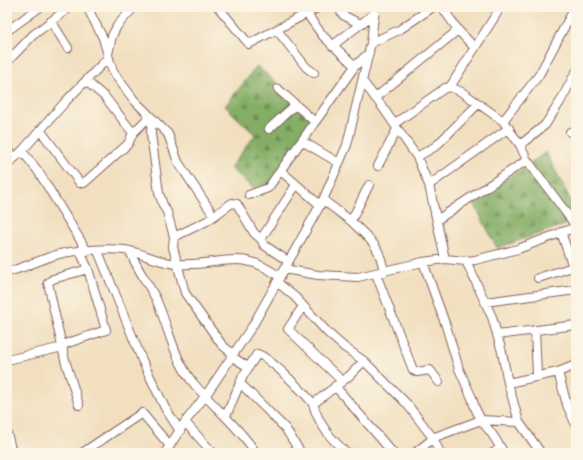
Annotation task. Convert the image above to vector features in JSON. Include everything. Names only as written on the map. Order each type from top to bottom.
[{"type":"street","points":[[7,31],[40,7]]},
{"type":"street","points":[[7,62],[33,35],[70,7]]},
{"type":"street","points":[[87,7],[103,38],[113,72],[151,118],[168,134],[178,162],[214,216]]},
{"type":"street","points":[[7,164],[22,152],[40,130],[107,59],[112,36],[117,26],[134,7]]},
{"type":"street","points":[[218,7],[247,44],[252,44],[319,7]]},
{"type":"street","points":[[338,7],[343,15],[360,24]]},
{"type":"street","points":[[371,43],[399,30],[433,7]]},
{"type":"street","points":[[442,7],[458,30],[475,48]]},
{"type":"street","points":[[429,185],[506,125],[539,75],[573,8]]},
{"type":"street","points":[[332,46],[375,10]]},
{"type":"street","points":[[82,453],[142,413],[168,451],[185,422],[206,395],[253,324],[321,203],[347,145],[371,43],[375,10]]},
{"type":"street","points":[[378,166],[396,127],[450,87],[497,13]]},
{"type":"street","points":[[307,14],[332,46],[355,66]]},
{"type":"street","points":[[51,21],[68,48]]},
{"type":"street","points":[[277,30],[306,67],[314,73]]},
{"type":"street","points":[[375,98],[458,30]]},
{"type":"street","points":[[249,195],[268,188],[281,172],[355,66],[369,52]]},
{"type":"street","points":[[520,145],[545,126],[576,72]]},
{"type":"street","points":[[86,81],[105,97],[133,133]]},
{"type":"street","points":[[362,82],[417,158],[429,185],[445,259]]},
{"type":"street","points":[[280,276],[358,278],[423,262],[445,259],[466,261],[518,249],[576,227],[527,160],[520,145],[506,125],[462,92],[450,87]]},
{"type":"street","points":[[278,89],[315,122]]},
{"type":"street","points":[[417,158],[436,146],[478,104]]},
{"type":"street","points":[[269,129],[296,105]]},
{"type":"street","points":[[40,130],[80,183],[84,183],[128,144],[133,133],[151,118]]},
{"type":"street","points":[[151,118],[151,134],[159,192],[162,205],[167,212],[174,237],[173,247],[183,288],[187,297],[222,344],[232,355],[248,367]]},
{"type":"street","points":[[302,141],[339,163]]},
{"type":"street","points":[[7,148],[14,158]]},
{"type":"street","points":[[7,360],[62,346],[106,330],[84,251],[38,171],[22,152]]},
{"type":"street","points":[[437,220],[527,160]]},
{"type":"street","points":[[281,172],[321,203],[351,220],[376,245],[381,255],[380,273],[413,370],[417,372],[430,370],[439,382]]},
{"type":"street","points":[[261,239],[296,185]]},
{"type":"street","points":[[351,220],[369,185]]},
{"type":"street","points":[[174,237],[214,216],[232,203],[237,204],[254,233],[261,239],[264,245],[288,261]]},
{"type":"street","points":[[538,278],[575,266],[562,232]]},
{"type":"street","points":[[7,272],[26,267],[56,254],[84,251],[130,251],[178,264],[242,259],[256,263],[280,276],[303,306],[336,340],[364,361],[414,411],[433,438],[440,453]]},
{"type":"street","points":[[98,251],[142,360],[165,408],[180,431]]},
{"type":"street","points":[[130,251],[156,299],[177,356],[188,375],[241,432],[256,453]]},
{"type":"street","points":[[466,261],[485,302],[497,335],[519,422],[541,453]]},
{"type":"street","points":[[423,262],[446,326],[459,369],[480,420],[492,434],[503,451],[493,453]]},
{"type":"street","points":[[79,405],[62,346],[48,283],[53,279],[88,269]]},
{"type":"street","points":[[485,302],[576,290]]},
{"type":"street","points":[[303,306],[288,329],[339,384],[394,453]]},
{"type":"street","points":[[497,335],[576,325]]},
{"type":"street","points":[[535,330],[537,375]]},
{"type":"street","points":[[226,416],[248,367],[252,360],[259,354],[301,390],[313,404],[319,422],[324,430],[346,453]]},
{"type":"street","points":[[313,404],[339,384],[364,361]]},
{"type":"street","points":[[508,383],[537,375],[558,372],[576,365]]},
{"type":"street","points":[[558,372],[567,405],[576,425]]},
{"type":"street","points":[[240,383],[285,428],[301,453]]},
{"type":"street","points":[[415,453],[435,437],[480,420],[519,422]]},
{"type":"street","points":[[185,422],[213,453]]},
{"type":"street","points":[[7,437],[12,453]]},
{"type":"green space","points":[[257,66],[317,117],[262,196],[230,168],[255,135],[225,106]]},
{"type":"green space","points":[[546,152],[576,211],[576,221],[497,248],[473,202]]}]
